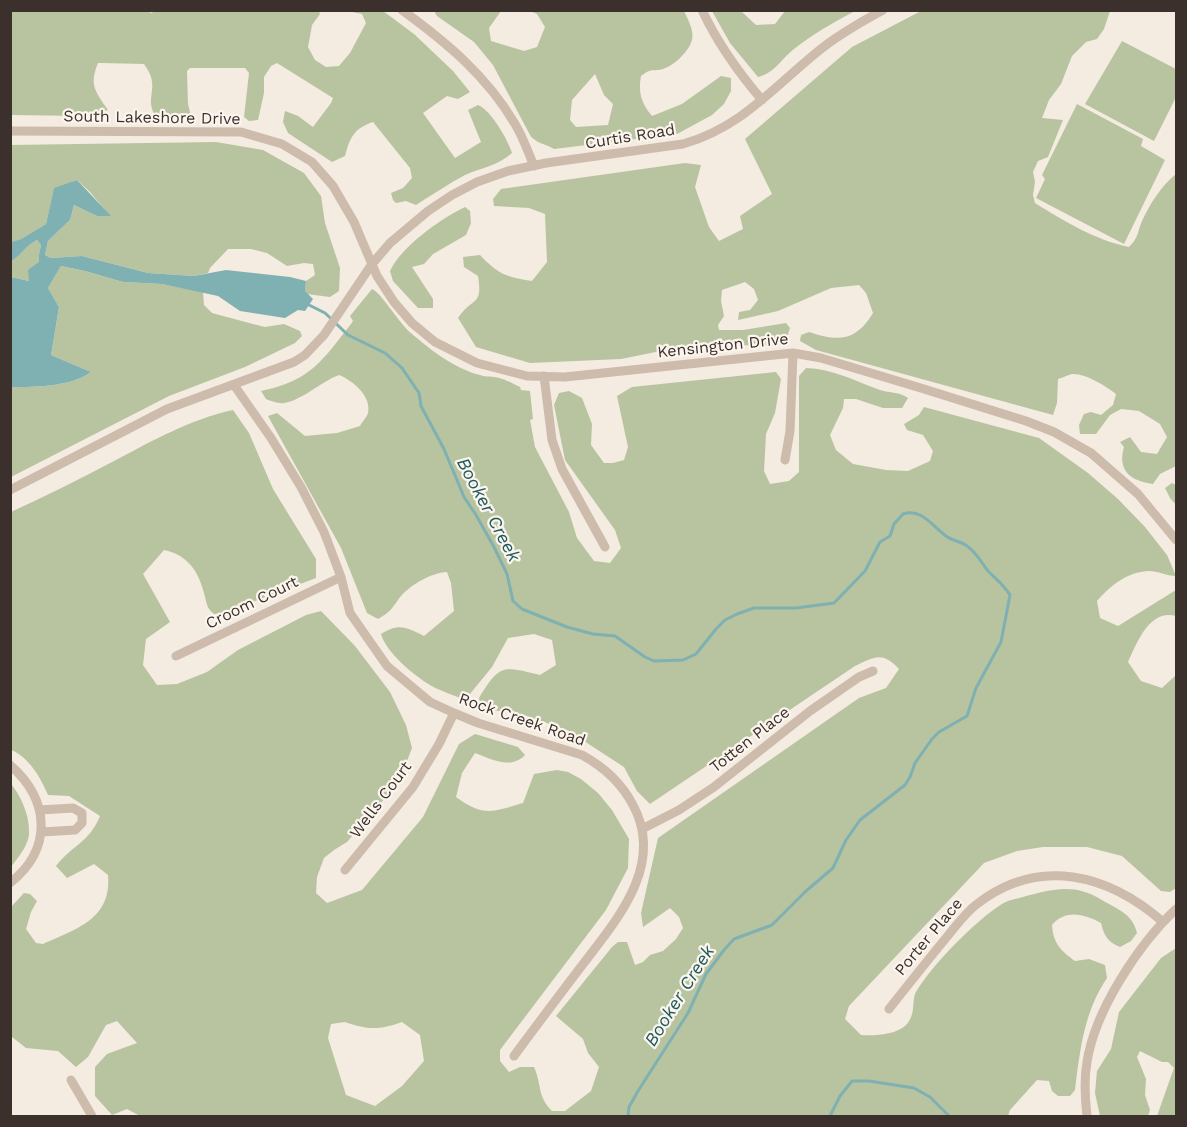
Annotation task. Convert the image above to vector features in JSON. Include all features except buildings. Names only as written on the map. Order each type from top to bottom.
[{"type":"street","points":[[402,10],[464,59],[497,95],[517,126],[534,166]]},
{"type":"street","points":[[702,10],[717,41],[737,71],[762,100]]},
{"type":"street","name":"Curtis Road","points":[[10,490],[167,409],[234,386],[294,362],[305,355],[341,313],[372,264],[390,243],[409,226],[452,195],[477,182],[508,171],[683,144],[705,138],[724,128],[762,100],[833,40],[883,10]]},
{"type":"street","name":"South Lakeshore Drive","points":[[10,131],[241,132],[282,144],[312,162],[333,186],[354,222],[372,264]]},
{"type":"street","name":"Kensington Drive","points":[[372,264],[394,302],[412,323],[435,342],[477,363],[527,376],[577,376],[793,353],[821,358],[924,388],[1026,421],[1054,432],[1090,453],[1130,487],[1176,540]]},
{"type":"street","points":[[785,460],[790,431],[793,353]]},
{"type":"street","points":[[544,376],[552,440],[562,469],[605,547]]},
{"type":"street","name":"Rock Creek Road","points":[[234,386],[271,438],[301,487],[324,532],[341,577],[350,613],[387,666],[430,702],[478,723],[582,755],[596,763],[614,777],[630,798],[641,819],[645,845],[640,872],[620,915],[514,1056]]},
{"type":"street","name":"Croom Court","points":[[176,656],[341,577]]},
{"type":"street","name":"Totten Place","points":[[642,829],[679,810],[714,787],[810,711],[859,677],[873,671]]},
{"type":"street","name":"Wells Court","points":[[345,870],[413,787],[439,744],[454,713]]},
{"type":"street","points":[[10,765],[29,785],[39,804],[42,832],[29,865],[10,882]]},
{"type":"street","points":[[40,810],[73,808],[82,813],[83,819],[75,830],[42,832]]},
{"type":"street","name":"Porter Place","points":[[890,1009],[967,913],[989,896],[1021,881],[1055,875],[1095,881],[1132,899],[1163,922]]},
{"type":"street","points":[[1087,1116],[1085,1098],[1087,1061],[1098,1023],[1120,981],[1138,954],[1176,909]]},
{"type":"street","points":[[71,1080],[92,1116]]},
{"type":"green space","points":[[143,10],[152,13],[154,10],[319,11],[320,14],[312,25],[308,47],[315,60],[326,67],[339,66],[350,53],[366,23],[362,14],[347,11],[383,11],[414,34],[453,71],[470,92],[458,99],[447,96],[423,113],[455,158],[481,142],[468,110],[478,105],[488,113],[503,133],[512,153],[496,163],[465,175],[416,205],[406,201],[396,203],[391,193],[403,188],[412,178],[410,168],[373,122],[357,131],[351,139],[345,156],[332,162],[288,133],[283,122],[285,111],[298,116],[313,127],[333,98],[277,63],[271,66],[264,77],[264,93],[258,120],[249,121],[244,117],[249,73],[245,68],[190,68],[187,71],[188,104],[191,116],[161,118],[154,114],[151,101],[151,79],[144,64],[102,63],[98,63],[94,83],[97,93],[108,110],[85,116],[11,115],[11,11]]},
{"type":"green space","points":[[434,11],[501,11],[489,28],[491,41],[524,51],[537,47],[545,27],[537,14],[530,11],[684,11],[692,30],[690,46],[672,64],[641,76],[640,92],[645,107],[652,116],[682,104],[721,76],[731,78],[731,91],[724,104],[712,115],[677,134],[554,149],[532,138],[493,65],[474,42],[437,16]],"holes":[[[595,74],[604,95],[613,104],[608,125],[576,127],[570,120],[572,100]]]},
{"type":"green space","points":[[712,11],[741,11],[756,25],[775,24],[785,11],[855,11],[809,38],[773,69],[758,77],[730,43]]},
{"type":"green space","points":[[921,11],[1110,11],[1104,29],[1097,39],[1086,42],[1072,56],[1061,84],[1049,100],[1042,118],[1063,120],[1048,157],[1038,161],[1033,172],[1035,182],[1033,195],[1035,203],[1069,223],[1104,240],[1129,247],[1136,238],[1152,202],[1165,184],[1176,174],[1176,466],[1160,474],[1153,484],[1132,477],[1124,468],[1122,455],[1124,447],[1120,442],[1130,437],[1141,452],[1157,454],[1167,437],[1160,424],[1139,411],[1121,409],[1110,415],[1096,434],[1080,434],[1079,425],[1084,414],[1091,412],[1101,415],[1113,405],[1116,394],[1089,378],[1072,374],[1058,379],[1057,403],[1053,415],[816,350],[800,341],[801,335],[809,332],[838,338],[846,337],[860,329],[873,313],[866,293],[859,285],[831,288],[778,311],[738,320],[739,312],[750,310],[758,300],[754,289],[745,282],[722,290],[721,301],[724,316],[718,325],[719,330],[743,330],[786,323],[790,328],[786,341],[776,346],[695,344],[621,359],[530,363],[476,347],[458,318],[478,297],[479,293],[478,276],[464,267],[463,257],[480,255],[503,274],[532,281],[547,262],[545,214],[529,208],[494,206],[493,199],[501,189],[685,163],[701,165],[695,187],[709,227],[719,241],[743,229],[740,216],[772,194],[745,139],[852,47]]},
{"type":"green space","points":[[1122,41],[1176,69],[1176,97],[1154,141],[1085,104]]},
{"type":"green space","points":[[1077,104],[1143,139],[1141,146],[1165,160],[1124,244],[1036,198],[1045,179],[1042,175]]},
{"type":"green space","points":[[216,142],[263,150],[304,173],[321,196],[325,223],[340,268],[339,291],[330,297],[307,294],[306,281],[315,275],[313,264],[287,266],[267,253],[251,249],[228,249],[208,273],[194,276],[148,273],[82,256],[51,258],[45,255],[48,241],[70,220],[74,205],[97,216],[110,216],[77,180],[54,189],[46,224],[21,239],[11,242],[10,145]]},
{"type":"green space","points":[[465,207],[470,211],[471,223],[466,235],[433,254],[424,264],[412,267],[433,299],[433,308],[418,308],[393,281],[390,271],[412,243],[444,219]]},
{"type":"green space","points":[[37,240],[41,245],[39,262],[29,281],[11,277],[10,261]]},
{"type":"green space","points":[[61,266],[123,282],[162,284],[203,292],[204,305],[212,313],[265,327],[284,324],[300,331],[302,336],[295,343],[245,367],[169,396],[11,477],[11,387],[63,383],[91,372],[51,355],[59,307],[48,288]]},
{"type":"green space","points":[[372,289],[407,330],[444,358],[471,372],[501,378],[520,387],[521,390],[530,391],[533,419],[530,420],[535,447],[569,512],[577,538],[594,561],[610,563],[621,548],[615,530],[565,460],[554,405],[559,393],[569,391],[582,398],[592,424],[591,445],[604,463],[613,463],[624,460],[628,447],[617,396],[632,387],[776,372],[781,379],[775,413],[766,434],[764,471],[770,484],[789,481],[799,472],[799,376],[806,368],[835,373],[908,398],[902,408],[883,408],[856,399],[844,399],[843,408],[830,435],[836,450],[853,464],[908,471],[930,461],[933,451],[923,435],[907,430],[904,424],[919,415],[924,407],[1039,438],[1088,473],[1145,527],[1167,555],[1176,576],[1149,571],[1134,574],[1114,585],[1097,601],[1100,618],[1118,626],[1176,590],[1176,616],[1167,615],[1151,622],[1140,637],[1128,662],[1141,681],[1162,688],[1176,675],[1176,888],[1170,892],[1161,891],[1122,856],[1087,847],[1043,847],[1017,851],[984,863],[849,1006],[845,1019],[861,1035],[884,1034],[900,1029],[909,1022],[916,992],[923,981],[955,944],[979,921],[1007,902],[1063,889],[1082,891],[1124,913],[1132,921],[1137,933],[1131,941],[1120,947],[1107,938],[1101,923],[1082,915],[1063,917],[1052,925],[1056,942],[1066,954],[1075,961],[1089,959],[1105,965],[1107,978],[1088,1018],[1081,1046],[1075,1090],[1070,1096],[1058,1096],[1052,1091],[1049,1081],[1037,1080],[1010,1110],[1008,1116],[140,1116],[127,1109],[112,1115],[95,1096],[95,1067],[107,1054],[137,1043],[117,1021],[106,1025],[88,1057],[76,1067],[58,1051],[26,1048],[12,1037],[11,907],[24,893],[30,894],[37,901],[26,929],[36,943],[43,944],[79,927],[98,912],[108,890],[108,875],[94,864],[67,878],[56,866],[91,832],[100,816],[69,796],[48,795],[38,775],[28,762],[11,750],[11,512],[187,425],[233,410],[249,433],[273,489],[316,559],[316,578],[226,612],[214,614],[208,607],[202,585],[195,571],[185,560],[164,550],[143,574],[170,622],[146,639],[143,665],[157,685],[177,684],[207,672],[238,650],[306,615],[321,611],[355,646],[390,692],[406,725],[412,748],[399,782],[347,842],[324,858],[317,877],[316,893],[327,903],[362,890],[423,817],[459,744],[475,734],[518,747],[525,755],[514,762],[507,763],[475,753],[462,773],[456,797],[481,810],[504,809],[523,803],[534,774],[557,770],[568,772],[598,793],[612,810],[629,839],[628,868],[606,910],[500,1050],[500,1061],[509,1072],[520,1067],[534,1067],[544,1100],[552,1111],[565,1111],[591,1091],[599,1067],[588,1053],[583,1039],[556,1016],[618,942],[627,942],[635,965],[643,962],[650,955],[663,951],[676,939],[683,928],[679,917],[670,908],[643,927],[641,913],[658,838],[859,698],[886,688],[899,669],[888,660],[878,657],[855,666],[650,804],[637,791],[624,767],[567,730],[524,715],[481,708],[479,698],[492,679],[503,670],[510,669],[540,675],[556,665],[552,640],[534,634],[508,638],[492,667],[465,700],[423,681],[394,655],[381,634],[398,627],[424,636],[454,611],[451,583],[447,572],[435,574],[416,583],[378,619],[367,613],[341,548],[268,416],[277,413],[305,436],[337,433],[360,426],[368,413],[364,395],[350,381],[339,375],[298,398],[284,403],[266,399],[261,391],[292,382],[314,368],[351,324],[353,321],[350,316]],"holes":[[[345,1022],[374,1028],[402,1022],[420,1035],[424,1061],[402,1086],[375,1106],[346,1095],[328,1038],[331,1024]]]},
{"type":"green space","points":[[1172,483],[1176,485],[1176,505],[1165,488]]},
{"type":"green space","points":[[11,784],[24,807],[29,833],[25,847],[11,867]]},
{"type":"green space","points":[[1176,948],[1176,1116],[1157,1116],[1174,1068],[1168,1062],[1162,1062],[1140,1051],[1137,1057],[1146,1079],[1145,1095],[1150,1110],[1148,1116],[1100,1116],[1095,1093],[1097,1071],[1111,1049],[1119,1012],[1161,958]]},
{"type":"water","points":[[77,180],[111,216],[97,216],[74,205],[70,220],[48,241],[45,255],[51,258],[82,256],[148,273],[194,276],[226,270],[290,277],[306,281],[305,291],[313,299],[305,311],[298,310],[285,318],[240,311],[218,296],[162,284],[123,282],[61,266],[48,288],[59,307],[51,355],[91,372],[63,383],[11,387],[11,277],[29,281],[28,270],[39,262],[41,245],[37,240],[11,261],[11,242],[21,239],[46,224],[54,188]]},
{"type":"waterway","name":"Booker Creek","points":[[307,304],[325,313],[348,335],[385,353],[402,368],[419,393],[421,406],[444,449],[464,497],[494,547],[507,574],[513,601],[522,609],[567,627],[593,634],[615,636],[654,661],[683,660],[696,654],[725,620],[737,614],[754,608],[796,608],[834,603],[865,571],[880,542],[890,536],[894,524],[903,514],[910,513],[921,516],[948,538],[970,549],[1010,595],[1001,642],[976,688],[967,716],[939,732],[915,763],[905,785],[860,820],[846,840],[833,868],[772,925],[734,939],[724,950],[706,974],[688,1013],[638,1091],[629,1107],[628,1116]]},
{"type":"waterway","name":"Booker Creek","points":[[830,1116],[840,1096],[852,1081],[869,1081],[914,1088],[930,1097],[949,1116]]}]
